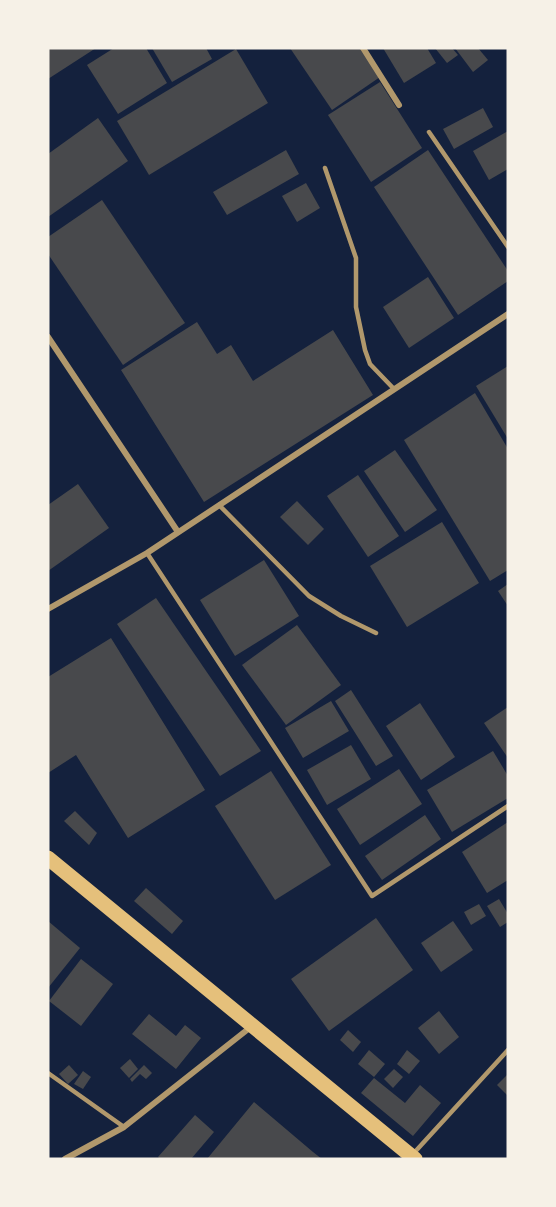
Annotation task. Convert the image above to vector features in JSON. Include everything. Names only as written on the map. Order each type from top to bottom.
[{"type":"main road","points":[[48,858],[413,1157]]},
{"type":"street","points":[[363,48],[399,105]]},
{"type":"street","points":[[48,609],[147,553],[508,314]]},
{"type":"street","points":[[48,337],[178,532]]},
{"type":"street","points":[[65,1159],[124,1127],[252,1026]]},
{"type":"lane","points":[[429,132],[508,247]]},
{"type":"lane","points":[[325,168],[356,258],[356,307],[365,350],[370,364],[394,389]]},
{"type":"lane","points":[[219,505],[309,596],[341,616],[376,633]]},
{"type":"lane","points":[[147,553],[372,896],[508,806]]},
{"type":"lane","points":[[413,1157],[508,1050]]},
{"type":"lane","points":[[48,1073],[124,1127]]},
{"type":"building","points":[[48,48],[96,48],[48,79]]},
{"type":"building","points":[[114,48],[146,48],[167,83],[118,114],[87,65]]},
{"type":"building","points":[[152,48],[206,48],[212,59],[172,82]]},
{"type":"building","points":[[290,48],[361,48],[380,77],[332,110]]},
{"type":"building","points":[[383,48],[427,48],[436,63],[404,83]]},
{"type":"building","points":[[435,48],[452,48],[458,55],[447,63]]},
{"type":"building","points":[[455,48],[478,48],[488,60],[473,72]]},
{"type":"building","points":[[236,49],[268,103],[149,175],[117,121]]},
{"type":"building","points":[[380,82],[422,148],[371,182],[328,115]]},
{"type":"building","points":[[483,108],[493,127],[454,149],[443,129]]},
{"type":"building","points":[[98,118],[128,161],[48,217],[48,154]]},
{"type":"building","points":[[508,131],[508,169],[489,180],[473,151]]},
{"type":"building","points":[[286,150],[299,174],[227,215],[213,192]]},
{"type":"building","points":[[428,150],[508,271],[508,281],[458,315],[374,187]]},
{"type":"building","points":[[306,183],[320,208],[297,222],[282,196]]},
{"type":"building","points":[[102,200],[185,323],[123,365],[48,254],[48,237]]},
{"type":"building","points":[[428,277],[454,318],[409,348],[383,307]]},
{"type":"building","points":[[197,322],[217,354],[231,345],[253,381],[333,330],[373,395],[204,502],[121,370]]},
{"type":"building","points":[[508,366],[508,439],[476,386]]},
{"type":"building","points":[[475,393],[508,449],[508,570],[490,581],[404,440]]},
{"type":"building","points":[[395,450],[437,510],[405,532],[364,471]]},
{"type":"building","points":[[358,475],[399,536],[368,557],[327,496]]},
{"type":"building","points":[[78,484],[109,528],[48,571],[48,505]]},
{"type":"building","points":[[297,501],[324,529],[308,545],[280,517]]},
{"type":"building","points":[[442,522],[479,583],[407,627],[370,566]]},
{"type":"building","points":[[264,560],[299,616],[235,656],[200,600]]},
{"type":"building","points":[[508,584],[508,606],[498,591]]},
{"type":"building","points":[[156,598],[261,751],[220,776],[117,624]]},
{"type":"building","points":[[297,625],[341,685],[286,725],[242,665]]},
{"type":"building","points":[[111,638],[205,790],[128,838],[76,755],[48,773],[48,677]]},
{"type":"building","points":[[351,690],[393,756],[376,766],[335,701]]},
{"type":"building","points":[[331,701],[349,731],[303,758],[285,728]]},
{"type":"building","points":[[420,703],[455,757],[421,780],[386,726]]},
{"type":"building","points":[[508,707],[508,758],[484,723]]},
{"type":"building","points":[[351,745],[371,779],[327,805],[307,770]]},
{"type":"building","points":[[493,751],[508,776],[508,798],[452,832],[427,790]]},
{"type":"building","points":[[399,769],[422,804],[360,845],[337,809]]},
{"type":"building","points":[[271,771],[331,865],[275,900],[215,806]]},
{"type":"building","points":[[75,811],[97,833],[89,845],[64,821]]},
{"type":"building","points":[[425,815],[441,839],[382,880],[365,856]]},
{"type":"building","points":[[508,822],[508,880],[487,893],[462,852]]},
{"type":"building","points":[[146,888],[183,921],[172,934],[134,901]]},
{"type":"building","points":[[499,899],[508,914],[508,922],[500,927],[487,906]]},
{"type":"building","points":[[479,904],[486,916],[471,925],[464,912]]},
{"type":"building","points":[[376,918],[413,970],[329,1031],[291,979]]},
{"type":"building","points":[[48,921],[80,948],[48,988]]},
{"type":"building","points":[[453,921],[473,950],[441,972],[421,943]]},
{"type":"building","points":[[81,959],[113,984],[81,1026],[49,1001]]},
{"type":"building","points":[[439,1011],[459,1037],[439,1054],[418,1028]]},
{"type":"building","points":[[149,1014],[176,1036],[185,1025],[201,1038],[176,1069],[132,1034]]},
{"type":"building","points":[[348,1030],[361,1042],[353,1052],[340,1040]]},
{"type":"building","points":[[369,1050],[385,1064],[374,1077],[358,1064]]},
{"type":"building","points":[[407,1050],[420,1061],[409,1074],[397,1064]]},
{"type":"building","points":[[130,1059],[138,1069],[129,1078],[120,1068]]},
{"type":"building","points":[[69,1065],[78,1075],[68,1084],[59,1074]]},
{"type":"building","points":[[144,1065],[152,1073],[146,1079],[140,1074],[132,1082],[130,1079]]},
{"type":"building","points":[[394,1069],[403,1077],[393,1088],[384,1079]]},
{"type":"building","points":[[83,1071],[91,1077],[83,1089],[74,1084]]},
{"type":"building","points":[[508,1074],[508,1096],[497,1085]]},
{"type":"building","points":[[374,1078],[405,1103],[420,1085],[441,1103],[413,1136],[361,1093]]},
{"type":"building","points":[[254,1102],[313,1152],[322,1159],[207,1159]]},
{"type":"building","points":[[195,1115],[214,1132],[191,1159],[160,1159],[158,1157]]}]
